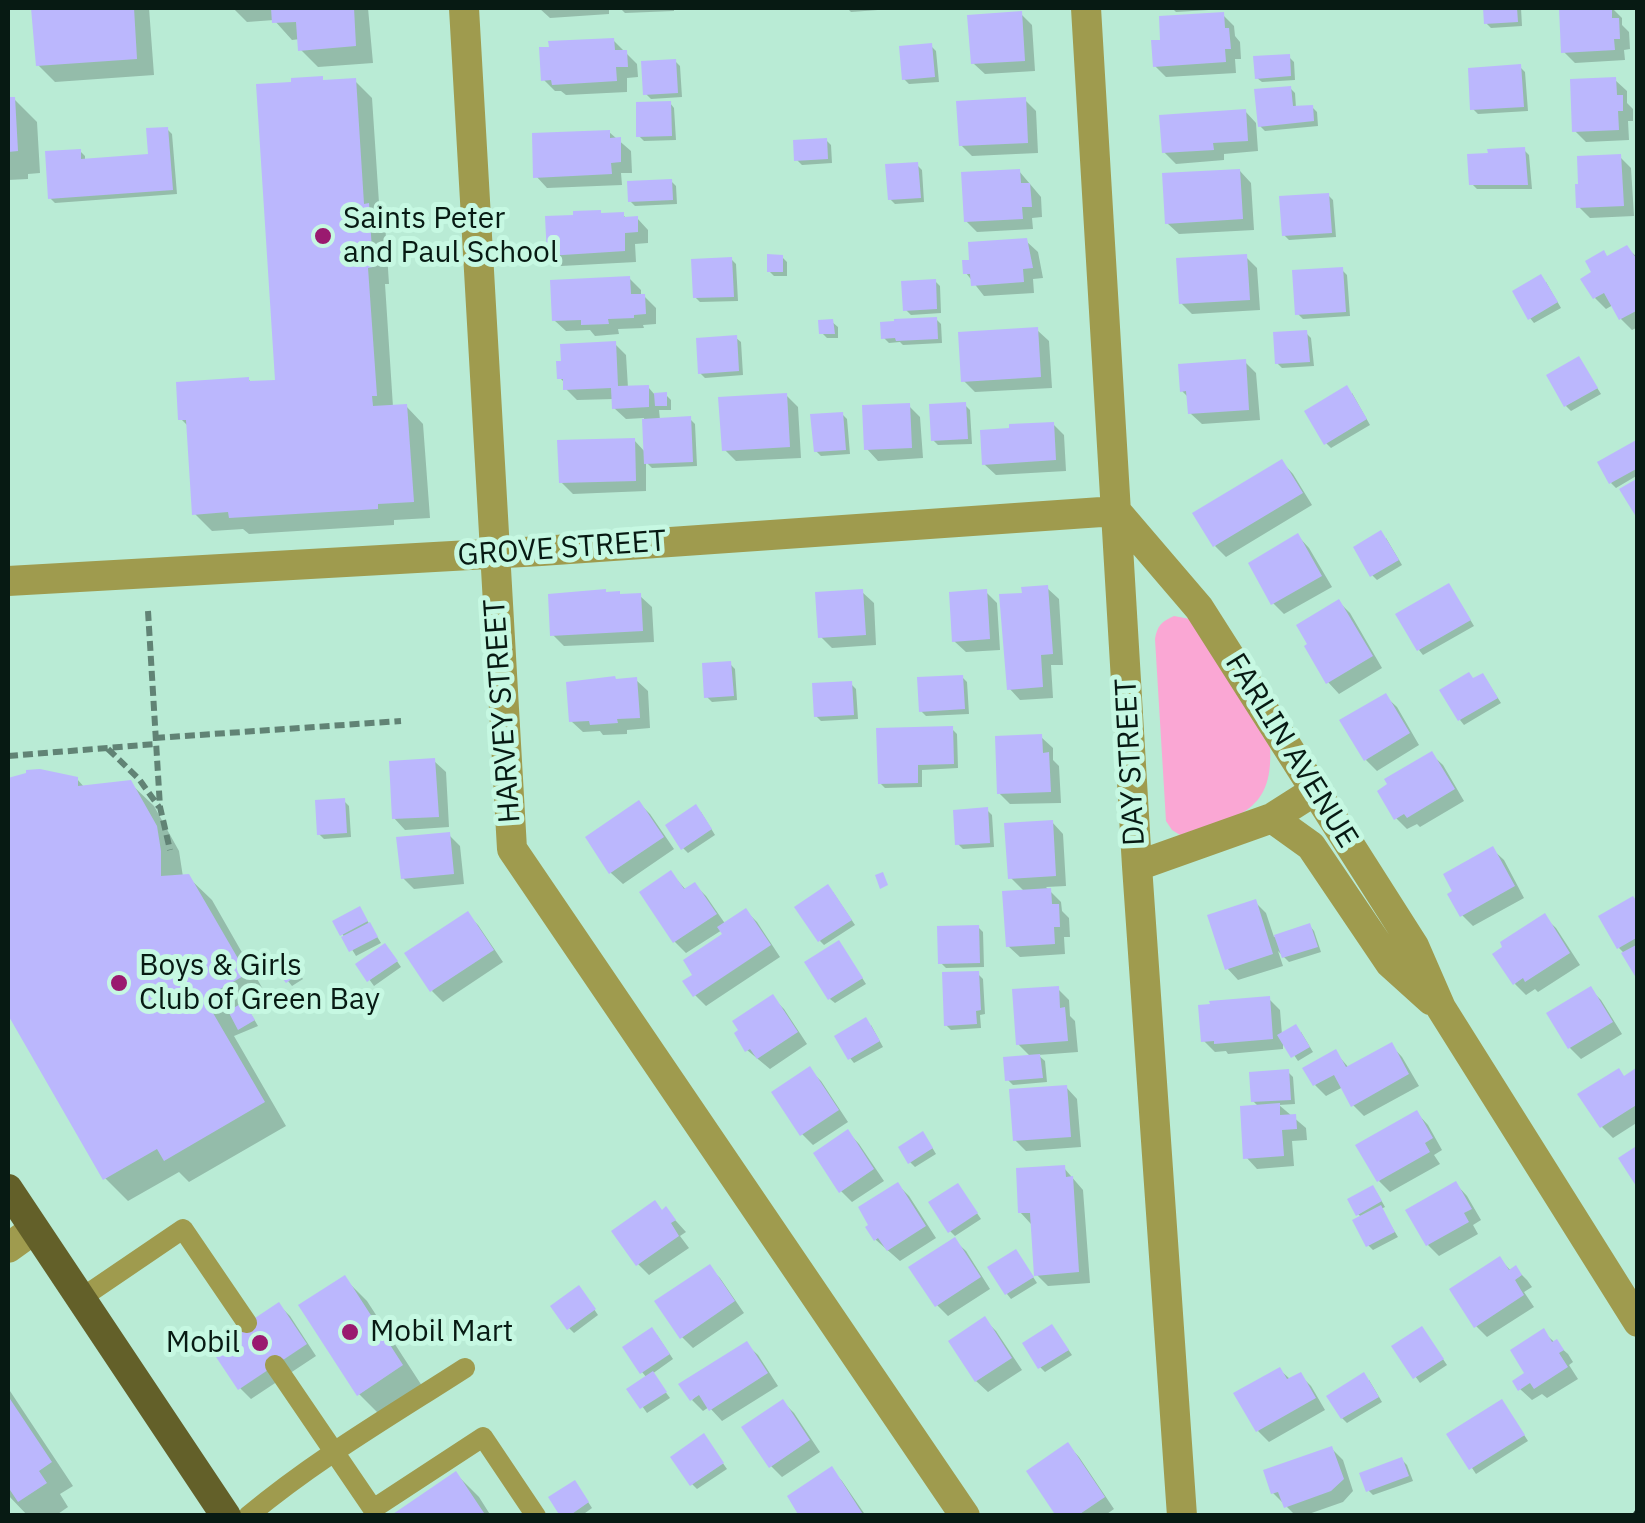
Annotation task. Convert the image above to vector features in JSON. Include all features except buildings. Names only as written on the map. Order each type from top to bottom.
[{"type":"main road","points":[[8,1189],[226,1516]]},
{"type":"street","name":"HARVEY STREET","points":[[464,8],[512,849],[965,1516]]},
{"type":"street","name":"DAY STREET","points":[[1086,8],[1137,866],[1182,1516]]},
{"type":"street","name":"GROVE STREET","points":[[8,581],[494,554],[1116,511]]},
{"type":"street","name":"FARLIN AVENUE","points":[[1116,511],[1200,608],[1414,946],[1440,1008],[1638,1322]]},
{"type":"street","points":[[1137,866],[1272,818],[1316,790]]},
{"type":"street","name":"FARLIN AVENUE","points":[[1272,818],[1312,846],[1390,962],[1440,1008]]},
{"type":"street","points":[[8,1248],[33,1230]]},
{"type":"lane","points":[[80,1299],[183,1230],[247,1323]]},
{"type":"lane","points":[[275,1365],[372,1509],[482,1437],[536,1516]]},
{"type":"lane","points":[[248,1516],[334,1452],[465,1368]]},
{"type":"path","points":[[148,610],[160,807],[170,850]]},
{"type":"path","points":[[8,756],[401,721]]},
{"type":"path","points":[[107,748],[140,778],[160,807]]},
{"type":"shaded area","points":[[1174,616],[1190,619],[1270,747],[1265,787],[1257,800],[1233,817],[1180,835],[1166,821],[1155,639],[1161,624]]},
{"type":"place","name":"Saints Peter and Paul School","points":[[323,236]]},
{"type":"place","name":"Boys & Girls Club of Green Bay","points":[[119,983]]},
{"type":"place","name":"Mobil Mart","points":[[350,1332]]},
{"type":"place","name":"Mobil","points":[[260,1343]]}]
